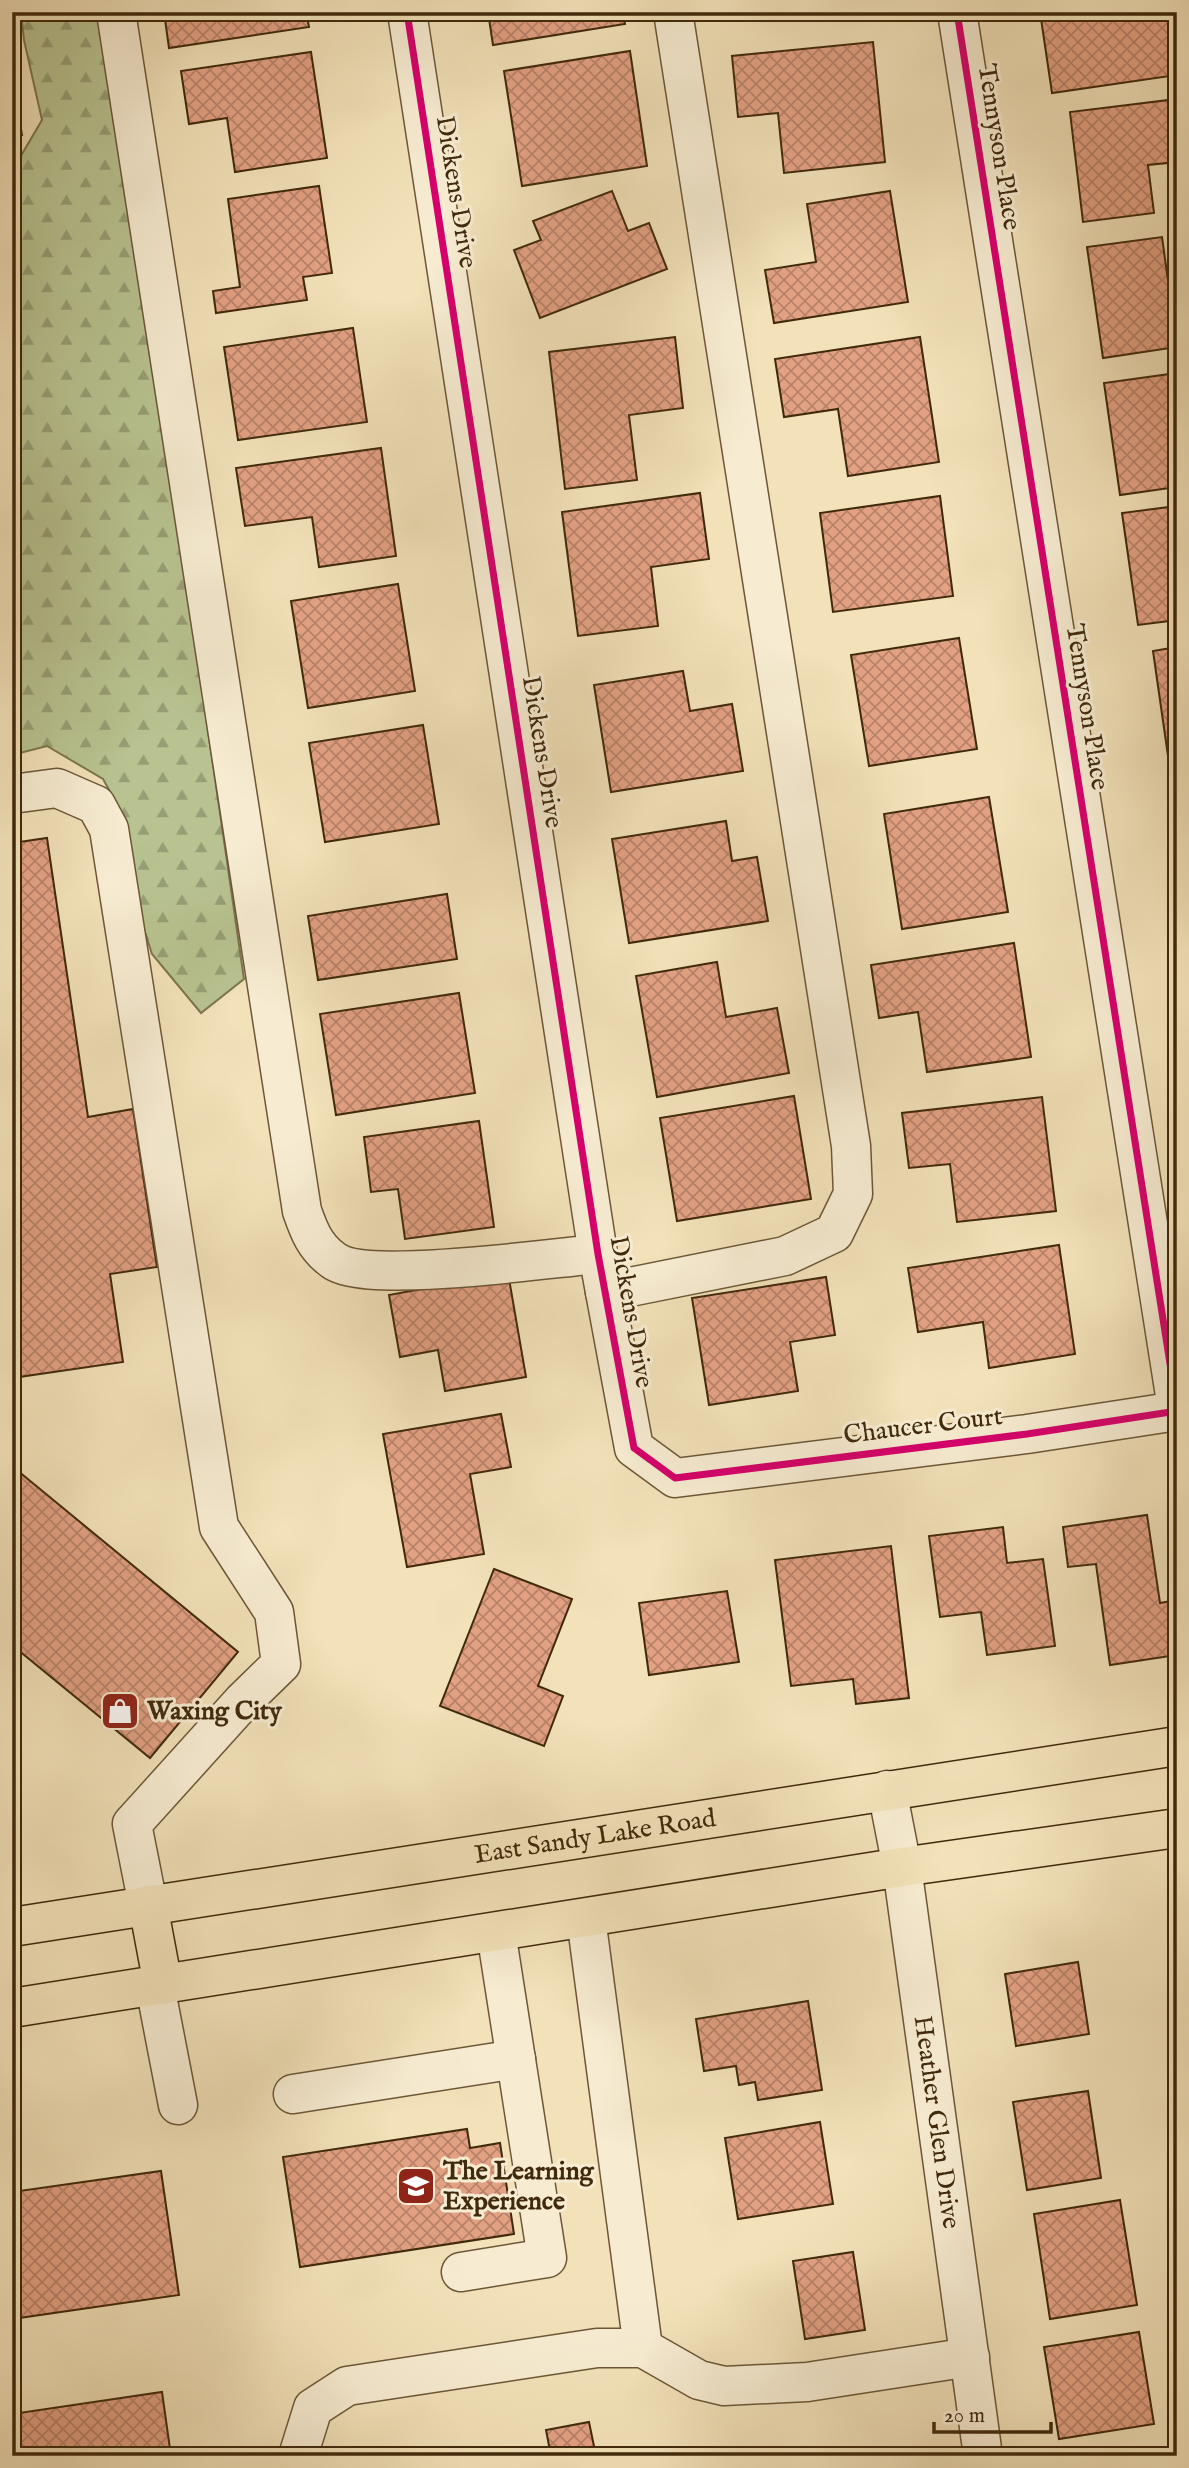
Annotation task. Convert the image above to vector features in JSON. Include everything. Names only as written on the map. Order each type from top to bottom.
[{"type":"main road","name":"East Sandy Lake Road","points":[[12,1927],[1177,1746]]},
{"type":"main road","points":[[12,2008],[902,1867],[1177,1828]]},
{"type":"main road","points":[[148,1905],[159,1985]]},
{"type":"street","points":[[116,12],[300,1197],[312,1240],[334,1262],[368,1270],[410,1271],[598,1254]]},
{"type":"street","name":"Dickens Drive","points":[[407,12],[605,1293],[634,1448],[675,1478]]},
{"type":"street","points":[[605,1293],[785,1256],[834,1233],[853,1194],[849,1132],[673,12]]},
{"type":"street","name":"Tennyson Place","points":[[957,12],[1177,1409]]},
{"type":"street","points":[[12,794],[57,788],[96,805],[109,829],[219,1527],[274,1612],[281,1664],[243,1701],[132,1824],[148,1905]]},
{"type":"street","name":"Chaucer Court","points":[[675,1478],[1027,1434],[1177,1409]]},
{"type":"street","name":"Heather Glen Drive","points":[[887,1790],[902,1867],[983,2456]]},
{"type":"street","points":[[586,1917],[643,2348]]},
{"type":"street","points":[[461,2272],[547,2258],[496,1932]]},
{"type":"street","points":[[159,1985],[178,2105]]},
{"type":"street","points":[[293,2094],[516,2059]]},
{"type":"street","points":[[298,2456],[313,2408],[347,2386],[597,2348],[643,2348],[699,2380],[724,2386],[807,2382],[970,2357]]},
{"type":"green space","points":[[21,12],[104,12],[244,979],[201,1013],[152,954],[133,895],[119,808],[103,779],[47,746],[12,755],[12,482],[19,474],[12,466],[12,156],[22,154],[42,120],[24,40]]},
{"type":"building","points":[[164,12],[306,12],[309,27],[169,48]]},
{"type":"building","points":[[488,12],[623,12],[625,24],[493,45]]},
{"type":"building","points":[[1040,12],[1177,12],[1177,75],[1052,93]]},
{"type":"building","points":[[873,42],[885,162],[784,173],[778,113],[738,117],[732,56]]},
{"type":"building","points":[[630,51],[647,166],[522,186],[504,71]]},
{"type":"building","points":[[311,52],[327,158],[235,172],[227,118],[189,124],[181,71]]},
{"type":"building","points":[[12,72],[22,135],[12,136]]},
{"type":"building","points":[[1177,99],[1177,162],[1148,165],[1154,213],[1083,222],[1070,112]]},
{"type":"building","points":[[319,186],[332,273],[303,277],[307,300],[216,313],[213,291],[240,287],[228,199]]},
{"type":"building","points":[[612,191],[628,231],[649,223],[667,269],[540,318],[514,250],[541,240],[533,221]]},
{"type":"building","points":[[890,191],[908,302],[774,323],[765,270],[816,262],[807,204]]},
{"type":"building","points":[[1162,237],[1170,295],[1177,294],[1177,347],[1103,358],[1087,247]]},
{"type":"building","points":[[353,328],[367,422],[238,440],[224,347]]},
{"type":"building","points":[[675,337],[683,408],[629,415],[637,480],[565,489],[549,352]]},
{"type":"building","points":[[920,337],[939,462],[848,476],[838,409],[784,417],[775,359]]},
{"type":"building","points":[[1177,373],[1177,487],[1120,495],[1104,383]]},
{"type":"building","points":[[381,448],[396,556],[319,567],[312,517],[245,526],[236,468]]},
{"type":"building","points":[[700,493],[709,559],[651,567],[658,626],[578,636],[562,512]]},
{"type":"building","points":[[940,496],[953,596],[833,612],[820,513]]},
{"type":"building","points":[[1177,506],[1177,620],[1138,625],[1122,513]]},
{"type":"building","points":[[398,584],[415,691],[308,708],[291,601]]},
{"type":"building","points":[[959,638],[977,749],[869,766],[851,655]]},
{"type":"building","points":[[1177,647],[1177,754],[1168,756],[1153,651]]},
{"type":"building","points":[[683,671],[690,711],[732,704],[743,771],[611,792],[594,685]]},
{"type":"building","points":[[423,725],[439,824],[325,842],[309,743]]},
{"type":"building","points":[[989,797],[1008,912],[902,929],[884,814]]},
{"type":"building","points":[[726,821],[732,861],[757,857],[768,921],[629,943],[612,839]]},
{"type":"building","points":[[47,838],[88,1117],[133,1109],[157,1267],[110,1274],[123,1362],[12,1378],[12,843]]},
{"type":"building","points":[[447,894],[457,959],[318,980],[308,916]]},
{"type":"building","points":[[1014,943],[1031,1057],[927,1072],[918,1012],[879,1018],[871,965]]},
{"type":"building","points":[[717,962],[726,1017],[777,1008],[789,1073],[657,1097],[636,976]]},
{"type":"building","points":[[459,993],[475,1093],[336,1115],[320,1014]]},
{"type":"building","points":[[794,1096],[811,1199],[677,1221],[660,1118]]},
{"type":"building","points":[[1042,1097],[1056,1211],[957,1222],[950,1164],[909,1168],[902,1113]]},
{"type":"building","points":[[479,1121],[494,1227],[405,1239],[398,1189],[371,1192],[364,1137]]},
{"type":"building","points":[[1059,1245],[1075,1354],[989,1368],[983,1322],[918,1332],[908,1268]]},
{"type":"building","points":[[508,1273],[526,1377],[445,1391],[438,1350],[400,1357],[389,1295]]},
{"type":"building","points":[[826,1277],[835,1335],[790,1342],[798,1391],[709,1405],[692,1298]]},
{"type":"building","points":[[501,1414],[511,1467],[470,1474],[484,1554],[407,1567],[383,1434]]},
{"type":"building","points":[[12,1466],[238,1652],[150,1758],[12,1645]]},
{"type":"building","points":[[1147,1515],[1160,1603],[1177,1600],[1177,1655],[1110,1665],[1096,1564],[1068,1567],[1063,1527]]},
{"type":"building","points":[[1003,1527],[1007,1563],[1043,1559],[1055,1646],[987,1655],[981,1612],[940,1617],[929,1536]]},
{"type":"building","points":[[891,1546],[909,1698],[856,1704],[853,1679],[791,1686],[775,1560]]},
{"type":"building","points":[[494,1569],[572,1599],[538,1686],[563,1696],[544,1746],[440,1706]]},
{"type":"building","points":[[727,1591],[739,1662],[649,1675],[639,1603]]},
{"type":"building","points":[[1078,1962],[1089,2034],[1016,2046],[1005,1974]]},
{"type":"building","points":[[808,2001],[822,2090],[758,2100],[755,2082],[739,2085],[736,2066],[704,2071],[696,2019]]},
{"type":"building","points":[[1088,2091],[1101,2178],[1027,2190],[1013,2102]]},
{"type":"building","points":[[820,2122],[833,2204],[738,2219],[725,2138]]},
{"type":"building","points":[[467,2129],[470,2148],[500,2143],[514,2234],[300,2267],[283,2157]]},
{"type":"building","points":[[161,2171],[179,2295],[12,2319],[12,2192]]},
{"type":"building","points":[[1120,2200],[1137,2305],[1050,2319],[1034,2214]]},
{"type":"building","points":[[853,2252],[865,2330],[805,2339],[793,2261]]},
{"type":"building","points":[[1139,2332],[1154,2424],[1059,2439],[1044,2347]]},
{"type":"building","points":[[162,2392],[171,2456],[12,2456],[12,2414]]},
{"type":"building","points":[[589,2422],[596,2456],[551,2456],[546,2430]]},
{"type":"building","points":[[894,2448],[895,2456],[847,2456]]},
{"type":"cycle path","points":[[407,12],[598,1254],[634,1448],[675,1478],[1027,1434],[1177,1411]]},
{"type":"cycle path","points":[[957,12],[1177,1408]]},
{"type":"place","name":"Waxing City","points":[[120,1711]]},
{"type":"place","name":"The Learning Experience","points":[[416,2186]]}]
